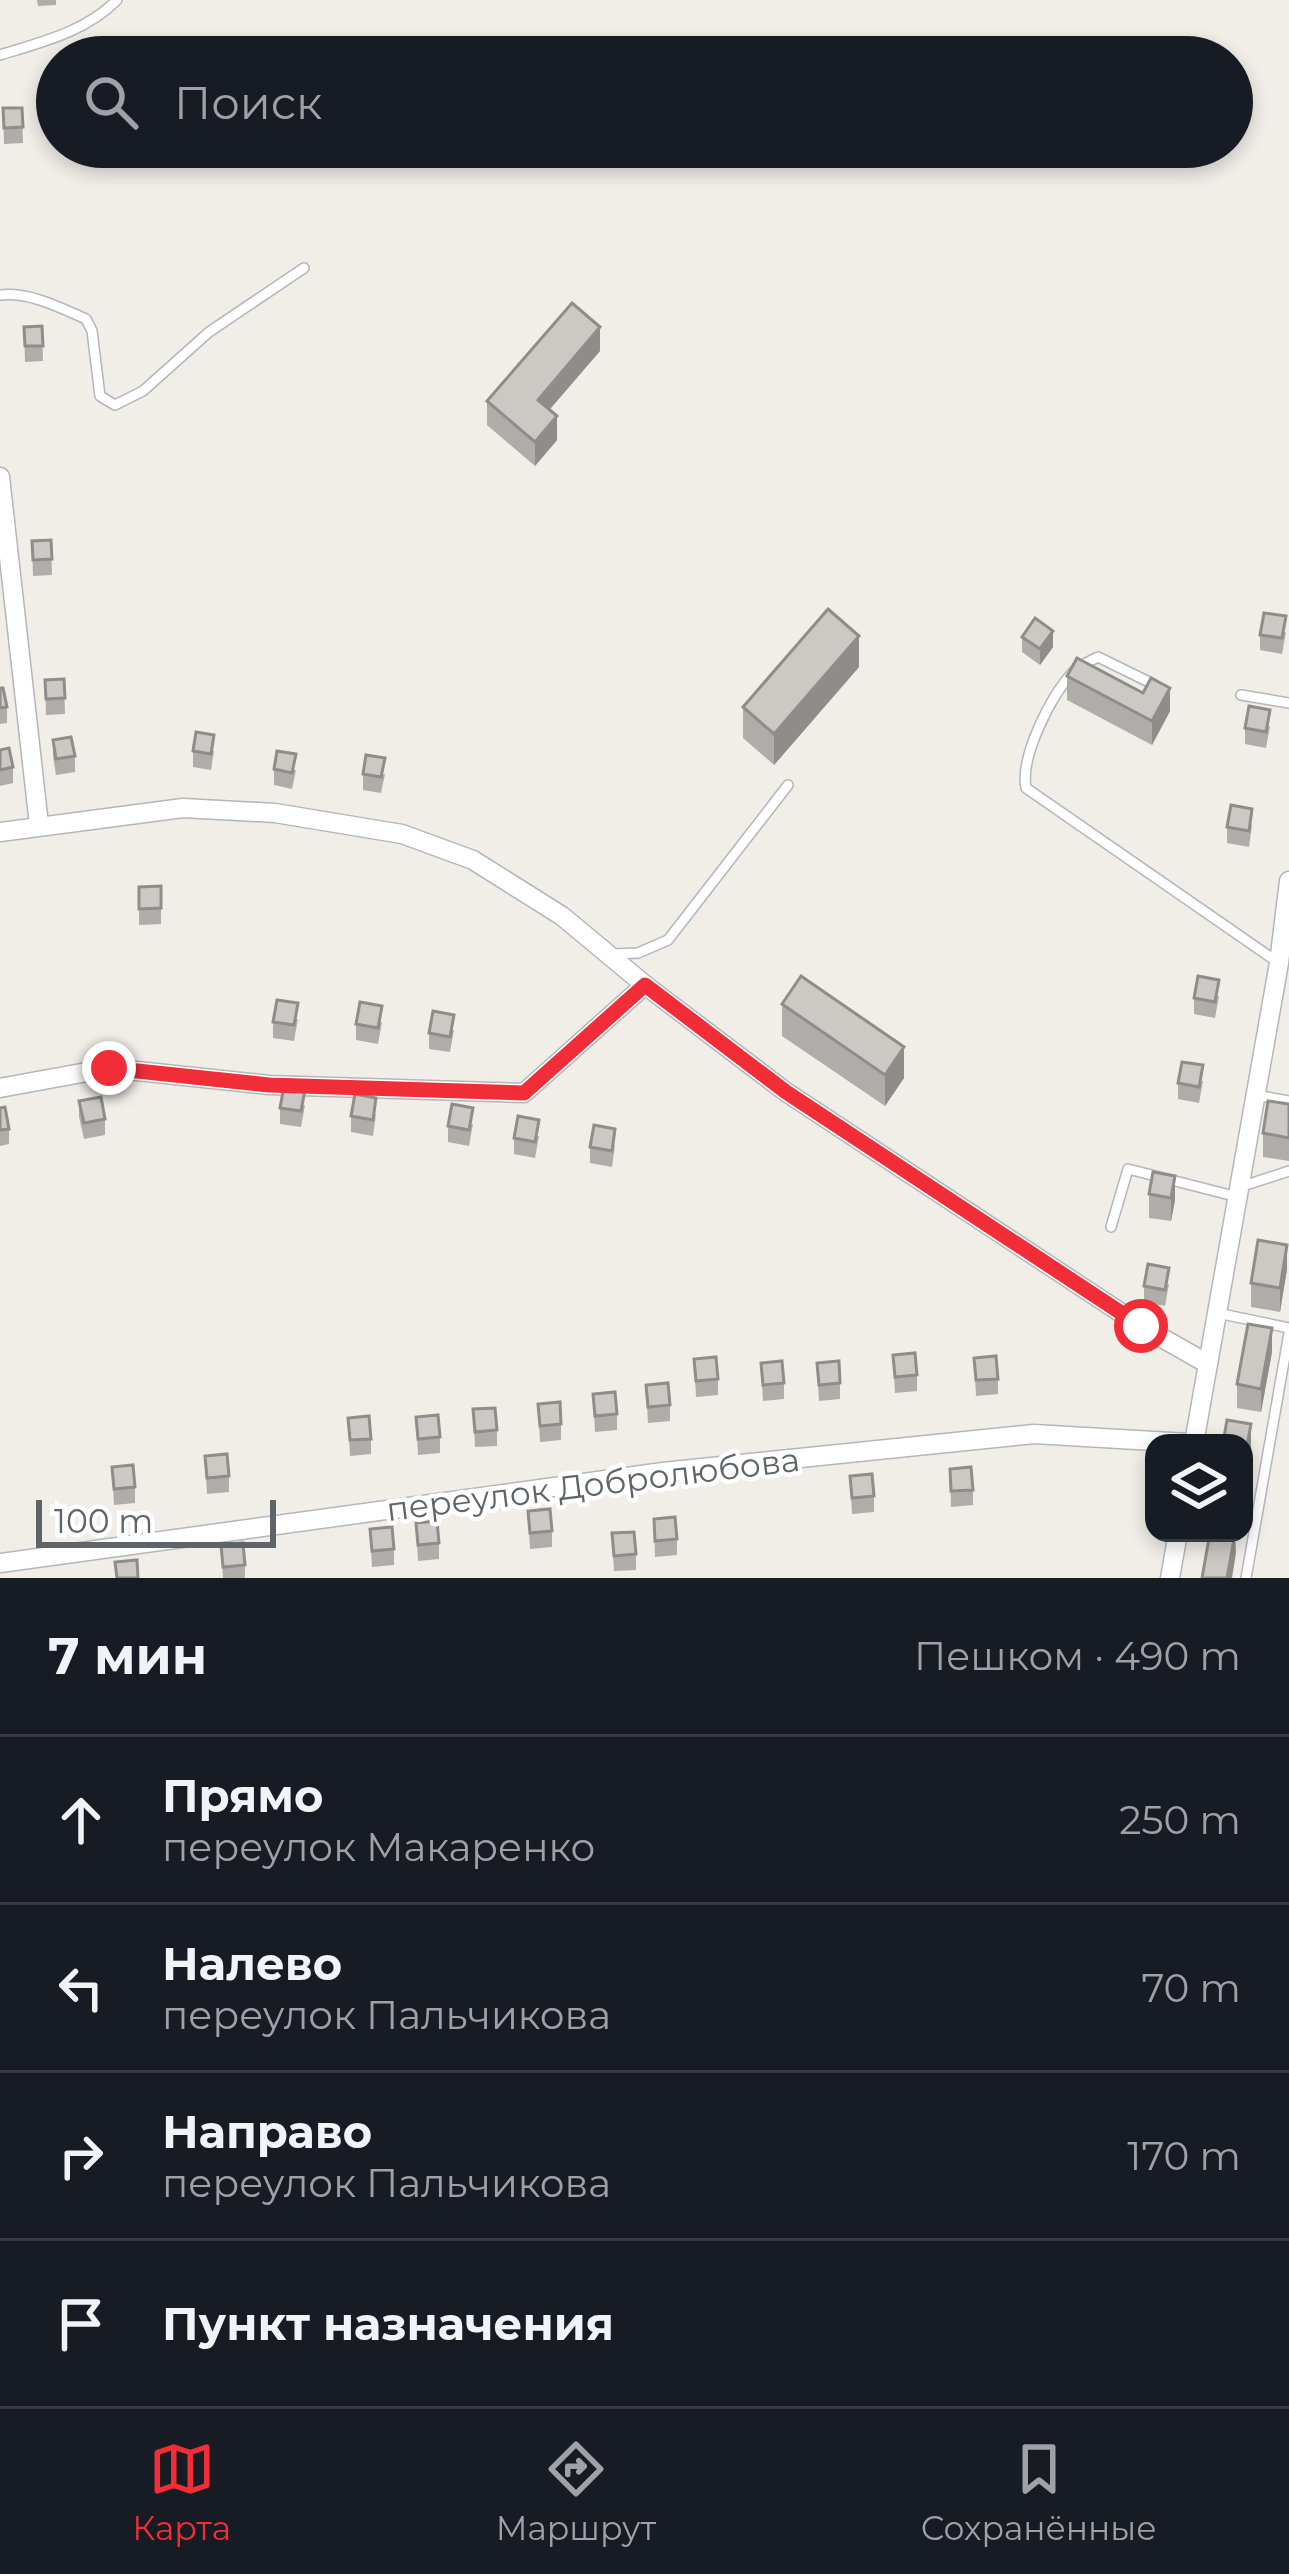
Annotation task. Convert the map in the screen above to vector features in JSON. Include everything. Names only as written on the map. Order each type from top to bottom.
[{"type":"street","points":[[0,477],[39,825]]},
{"type":"street","points":[[0,832],[183,808],[274,813],[402,834],[473,860],[562,916],[786,1092],[1141,1326],[1208,1364]]},
{"type":"street","points":[[1193,1434],[1256,1095],[1280,1012],[1279,963],[1289,881]]},
{"type":"street","points":[[0,1088],[109,1068],[269,1085],[524,1093],[645,985]]},
{"type":"street","name":"переулок Добролюбова","points":[[0,1563],[663,1472],[1034,1434],[1145,1440]]},
{"type":"street","points":[[1171,1578],[1177,1542]]},
{"type":"lane","points":[[62,36],[100,16],[117,0]]},
{"type":"lane","points":[[0,55],[36,44]]},
{"type":"lane","points":[[0,295],[38,300],[86,319],[92,331],[100,396],[115,405],[143,391],[209,332],[304,268]]},
{"type":"lane","points":[[1153,685],[1098,657],[1073,671],[1029,744],[1023,772],[1026,788],[1279,963]]},
{"type":"lane","points":[[1240,695],[1289,703]]},
{"type":"lane","points":[[608,954],[638,953],[668,940],[788,784]]},
{"type":"lane","points":[[1256,1095],[1289,1101]]},
{"type":"lane","points":[[1111,1226],[1128,1169],[1239,1192],[1289,1172]]},
{"type":"lane","points":[[1217,1313],[1289,1330],[1246,1578]]},
{"type":"building","points":[[3,108],[22,108],[23,127],[4,128]]},
{"type":"building","points":[[572,303],[600,327],[538,400],[557,416],[535,442],[487,401]]},
{"type":"building","points":[[42,326],[43,346],[25,346],[24,327]]},
{"type":"building","points":[[51,540],[52,559],[33,560],[32,541]]},
{"type":"building","points":[[828,609],[859,636],[774,734],[743,707]]},
{"type":"building","points":[[1264,613],[1286,616],[1282,638],[1260,635]]},
{"type":"building","points":[[1035,618],[1053,631],[1040,649],[1022,637]]},
{"type":"building","points":[[1077,658],[1143,693],[1151,678],[1170,688],[1152,721],[1067,676]]},
{"type":"building","points":[[64,679],[65,698],[46,699],[45,680]]},
{"type":"building","points":[[3,688],[7,707],[0,708]]},
{"type":"building","points":[[1249,706],[1270,710],[1266,732],[1245,728]]},
{"type":"building","points":[[196,732],[214,735],[211,754],[193,751]]},
{"type":"building","points":[[71,737],[75,756],[56,759],[53,740]]},
{"type":"building","points":[[9,748],[13,767],[0,770],[0,750]]},
{"type":"building","points":[[277,751],[296,754],[292,773],[274,769]]},
{"type":"building","points":[[366,755],[385,758],[381,777],[363,774]]},
{"type":"building","points":[[1231,805],[1252,809],[1249,831],[1227,827]]},
{"type":"building","points":[[161,886],[161,908],[139,909],[139,887]]},
{"type":"building","points":[[801,976],[904,1047],[885,1075],[782,1004]]},
{"type":"building","points":[[1198,976],[1219,980],[1215,1002],[1194,998]]},
{"type":"building","points":[[277,1000],[298,1003],[294,1025],[273,1022]]},
{"type":"building","points":[[360,1002],[382,1006],[378,1028],[356,1024]]},
{"type":"building","points":[[433,1011],[454,1015],[450,1037],[429,1033]]},
{"type":"building","points":[[1182,1062],[1203,1065],[1199,1087],[1178,1083]]},
{"type":"building","points":[[284,1086],[305,1090],[301,1111],[280,1108]]},
{"type":"building","points":[[355,1094],[376,1098],[373,1120],[351,1116]]},
{"type":"building","points":[[101,1097],[105,1119],[84,1123],[79,1101]]},
{"type":"building","points":[[1268,1101],[1289,1104],[1289,1138],[1263,1133]]},
{"type":"building","points":[[452,1104],[473,1108],[469,1130],[448,1126]]},
{"type":"building","points":[[5,1107],[9,1129],[0,1130],[0,1108]]},
{"type":"building","points":[[518,1116],[539,1120],[535,1142],[514,1138]]},
{"type":"building","points":[[594,1125],[615,1129],[612,1151],[590,1147]]},
{"type":"building","points":[[1153,1172],[1175,1176],[1171,1198],[1149,1194]]},
{"type":"building","points":[[1258,1240],[1287,1245],[1280,1288],[1251,1283]]},
{"type":"building","points":[[1148,1264],[1169,1268],[1165,1290],[1144,1286]]},
{"type":"building","points":[[1248,1324],[1272,1328],[1261,1389],[1237,1384]]},
{"type":"building","points":[[915,1353],[917,1375],[895,1377],[893,1355]]},
{"type":"building","points":[[996,1356],[998,1379],[976,1380],[974,1358]]},
{"type":"building","points":[[716,1357],[718,1379],[696,1381],[694,1359]]},
{"type":"building","points":[[782,1361],[784,1383],[763,1385],[761,1363]]},
{"type":"building","points":[[839,1361],[840,1383],[819,1385],[817,1363]]},
{"type":"building","points":[[668,1383],[670,1405],[648,1407],[646,1385]]},
{"type":"building","points":[[615,1392],[617,1414],[595,1416],[593,1394]]},
{"type":"building","points":[[560,1402],[561,1424],[540,1426],[538,1404]]},
{"type":"building","points":[[495,1408],[497,1430],[475,1432],[473,1409]]},
{"type":"building","points":[[438,1415],[440,1437],[418,1439],[416,1417]]},
{"type":"building","points":[[369,1416],[371,1439],[350,1440],[348,1418]]},
{"type":"building","points":[[1227,1420],[1251,1424],[1249,1434],[1225,1434]]},
{"type":"building","points":[[227,1454],[229,1476],[207,1478],[205,1456]]},
{"type":"building","points":[[133,1465],[135,1487],[114,1489],[112,1467]]},
{"type":"building","points":[[971,1467],[973,1490],[951,1491],[950,1469]]},
{"type":"building","points":[[872,1474],[874,1496],[852,1498],[850,1476]]},
{"type":"building","points":[[550,1509],[552,1531],[530,1533],[528,1511]]},
{"type":"building","points":[[675,1517],[677,1539],[655,1541],[654,1519]]},
{"type":"building","points":[[437,1521],[439,1543],[418,1545],[416,1523]]},
{"type":"building","points":[[392,1527],[394,1549],[372,1551],[370,1529]]},
{"type":"building","points":[[634,1532],[636,1554],[614,1556],[612,1533]]},
{"type":"building","points":[[1208,1542],[1233,1542],[1227,1578],[1202,1578]]},
{"type":"building","points":[[243,1543],[245,1565],[223,1567],[221,1545]]},
{"type":"building","points":[[137,1560],[138,1578],[117,1578],[115,1562]]},
{"type":"route","points":[[109,1068],[269,1085],[524,1093],[645,985],[786,1092],[1141,1326]]}]
